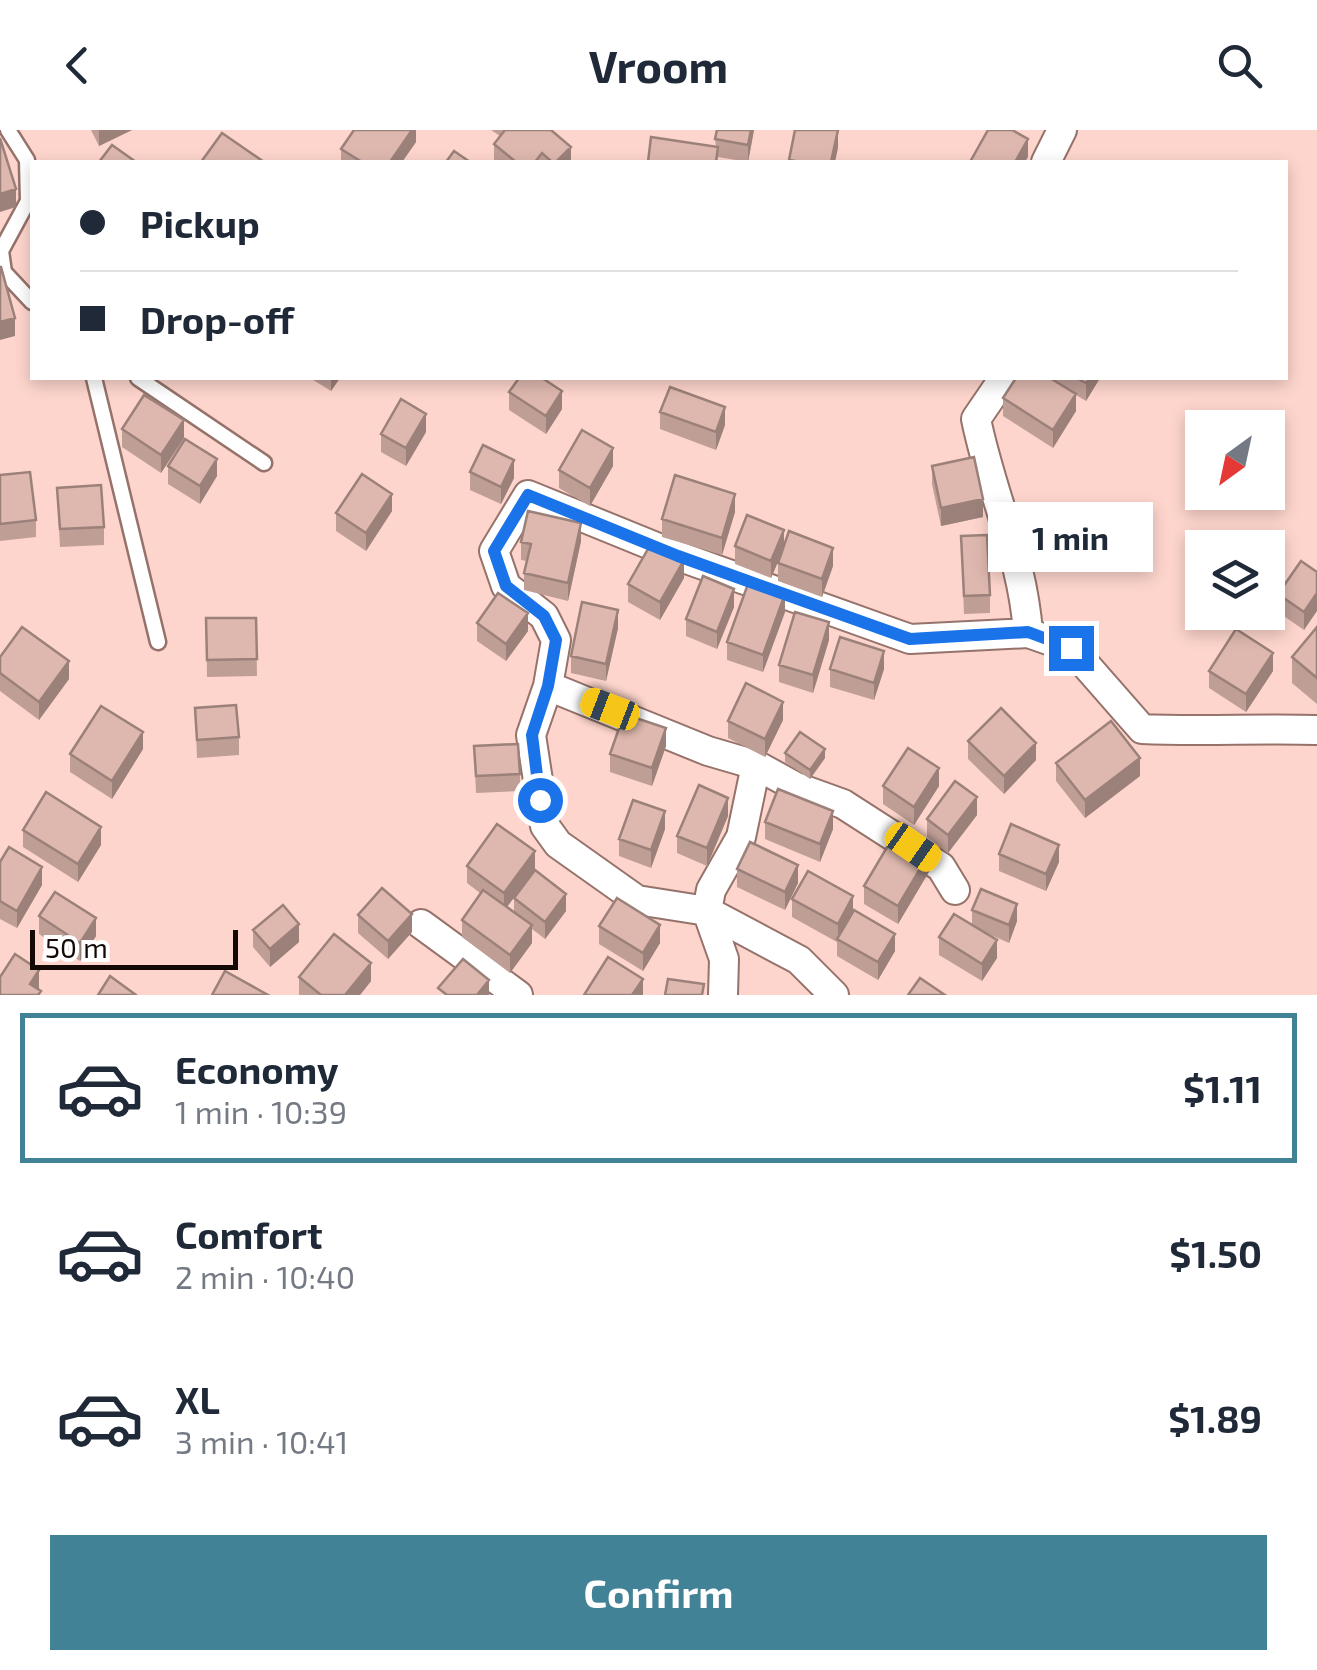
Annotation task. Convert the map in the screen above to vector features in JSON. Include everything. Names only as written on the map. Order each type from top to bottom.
[{"type":"street","points":[[1047,160],[1062,130]]},
{"type":"street","points":[[1003,380],[976,419],[988,480],[1025,582],[1028,632]]},
{"type":"street","points":[[834,995],[799,960],[706,911],[637,900],[558,844],[545,826],[532,735],[548,686],[556,640],[544,616],[506,586],[494,551],[528,495],[678,556],[910,639],[1028,632],[1071,648],[1142,728],[1225,734],[1256,728],[1317,730]]},
{"type":"street","points":[[548,686],[708,751],[756,765],[796,787],[843,804],[941,866],[955,890]]},
{"type":"street","points":[[722,995],[724,960],[706,911],[711,890],[741,836],[756,765]]},
{"type":"street","points":[[421,924],[518,995]]},
{"type":"lane","points":[[8,130],[27,160],[28,201],[2,251],[4,272],[30,300]]},
{"type":"lane","points":[[94,380],[158,642]]},
{"type":"lane","points":[[141,380],[264,463]]},
{"type":"building","points":[[354,130],[412,130],[391,160],[359,160],[341,149]]},
{"type":"building","points":[[505,130],[551,130],[571,147],[558,160],[550,160],[542,153],[537,160],[514,160],[494,144]]},
{"type":"building","points":[[717,130],[751,130],[748,145],[715,139]]},
{"type":"building","points":[[795,130],[838,130],[831,160],[789,160]]},
{"type":"building","points":[[988,130],[1012,130],[1028,139],[1016,160],[971,160]]},
{"type":"building","points":[[222,133],[261,160],[202,160]]},
{"type":"building","points":[[651,137],[718,147],[716,160],[648,160]]},
{"type":"building","points":[[0,138],[16,189],[0,194]]},
{"type":"building","points":[[112,145],[133,160],[101,160]]},
{"type":"building","points":[[454,151],[467,160],[447,160]]},
{"type":"building","points":[[0,267],[15,318],[0,322]]},
{"type":"building","points":[[518,380],[545,380],[562,391],[546,416],[509,392]]},
{"type":"building","points":[[1015,380],[1053,380],[1076,394],[1053,430],[1003,398]]},
{"type":"building","points":[[670,387],[725,407],[716,432],[660,412]]},
{"type":"building","points":[[144,395],[184,420],[161,455],[122,429]]},
{"type":"building","points":[[401,399],[426,414],[406,448],[381,434]]},
{"type":"building","points":[[582,430],[613,448],[590,488],[559,470]]},
{"type":"building","points":[[185,439],[217,459],[200,486],[168,466]]},
{"type":"building","points":[[483,445],[514,460],[501,487],[470,472]]},
{"type":"building","points":[[974,457],[983,499],[941,508],[932,466]]},
{"type":"building","points":[[30,472],[36,520],[0,524],[0,475]]},
{"type":"building","points":[[362,474],[392,494],[366,533],[336,513]]},
{"type":"building","points":[[675,475],[735,494],[722,538],[662,519]]},
{"type":"building","points":[[101,485],[104,527],[60,529],[57,488]]},
{"type":"building","points":[[528,511],[581,523],[568,583],[524,573],[531,544],[521,542]]},
{"type":"building","points":[[747,515],[784,530],[771,561],[735,546]]},
{"type":"building","points":[[789,531],[833,548],[822,579],[778,563]]},
{"type":"building","points":[[987,535],[990,595],[964,596],[961,536]]},
{"type":"building","points":[[652,542],[684,560],[660,602],[628,584]]},
{"type":"building","points":[[1301,561],[1317,572],[1317,593],[1304,612],[1285,599],[1285,584]]},
{"type":"building","points":[[703,576],[734,589],[717,632],[686,619]]},
{"type":"building","points":[[749,581],[785,594],[763,655],[727,642]]},
{"type":"building","points":[[498,593],[528,613],[506,644],[477,623]]},
{"type":"building","points":[[582,602],[618,610],[606,664],[571,656]]},
{"type":"building","points":[[795,612],[829,622],[813,675],[779,665]]},
{"type":"building","points":[[206,618],[256,618],[257,659],[207,660]]},
{"type":"building","points":[[22,627],[69,661],[39,702],[0,673],[0,657]]},
{"type":"building","points":[[1317,627],[1317,678],[1292,657]]},
{"type":"building","points":[[1235,630],[1273,653],[1246,694],[1209,671]]},
{"type":"building","points":[[840,637],[884,651],[874,683],[830,669]]},
{"type":"building","points":[[746,683],[783,702],[765,739],[728,721]]},
{"type":"building","points":[[236,705],[239,737],[197,740],[195,708]]},
{"type":"building","points":[[101,706],[143,732],[112,781],[70,754]]},
{"type":"building","points":[[1001,708],[1036,743],[1004,776],[968,741]]},
{"type":"building","points":[[624,714],[666,728],[652,768],[610,754]]},
{"type":"building","points":[[1111,721],[1140,758],[1085,800],[1056,763]]},
{"type":"building","points":[[800,732],[825,749],[810,770],[785,753]]},
{"type":"building","points":[[518,744],[520,774],[476,776],[474,746]]},
{"type":"building","points":[[908,748],[939,768],[914,807],[883,786]]},
{"type":"building","points":[[955,781],[977,797],[948,835],[927,819]]},
{"type":"building","points":[[699,785],[728,798],[707,848],[677,836]]},
{"type":"building","points":[[778,789],[833,811],[820,844],[765,822]]},
{"type":"building","points":[[46,792],[101,827],[78,864],[23,830]]},
{"type":"building","points":[[633,800],[665,811],[651,850],[619,839]]},
{"type":"building","points":[[497,824],[535,851],[504,893],[467,866]]},
{"type":"building","points":[[1011,824],[1059,845],[1046,874],[999,854]]},
{"type":"building","points":[[896,832],[930,852],[898,906],[864,886]]},
{"type":"building","points":[[750,842],[798,865],[785,892],[737,869]]},
{"type":"building","points":[[9,847],[42,867],[17,911],[0,901],[0,862]]},
{"type":"building","points":[[535,870],[566,894],[545,922],[514,898]]},
{"type":"building","points":[[808,871],[853,896],[838,924],[792,899]]},
{"type":"building","points":[[382,888],[412,914],[388,941],[358,915]]},
{"type":"building","points":[[981,889],[1017,904],[1009,925],[972,910]]},
{"type":"building","points":[[483,890],[532,925],[510,955],[462,920]]},
{"type":"building","points":[[55,892],[96,918],[80,943],[39,916]]},
{"type":"building","points":[[617,898],[660,925],[643,953],[599,926]]},
{"type":"building","points":[[283,905],[299,924],[270,949],[253,930]]},
{"type":"building","points":[[854,910],[895,934],[878,962],[837,939]]},
{"type":"building","points":[[954,914],[997,940],[982,964],[939,937]]},
{"type":"building","points":[[334,934],[371,963],[345,995],[321,995],[299,977]]},
{"type":"building","points":[[15,954],[39,970],[30,984],[41,991],[38,995],[0,995],[0,977]]},
{"type":"building","points":[[608,957],[643,979],[632,995],[584,995]]},
{"type":"building","points":[[463,959],[489,980],[477,995],[447,995],[438,988]]},
{"type":"building","points":[[225,971],[268,995],[212,995]]},
{"type":"building","points":[[110,976],[136,995],[98,995]]},
{"type":"building","points":[[920,978],[945,995],[908,995]]},
{"type":"building","points":[[668,979],[704,984],[702,995],[665,995]]},
{"type":"route","points":[[540,800],[532,735],[548,686],[556,640],[544,616],[506,586],[494,551],[528,495],[591,517],[678,556],[910,639],[949,640],[1028,632],[1071,648]]}]
